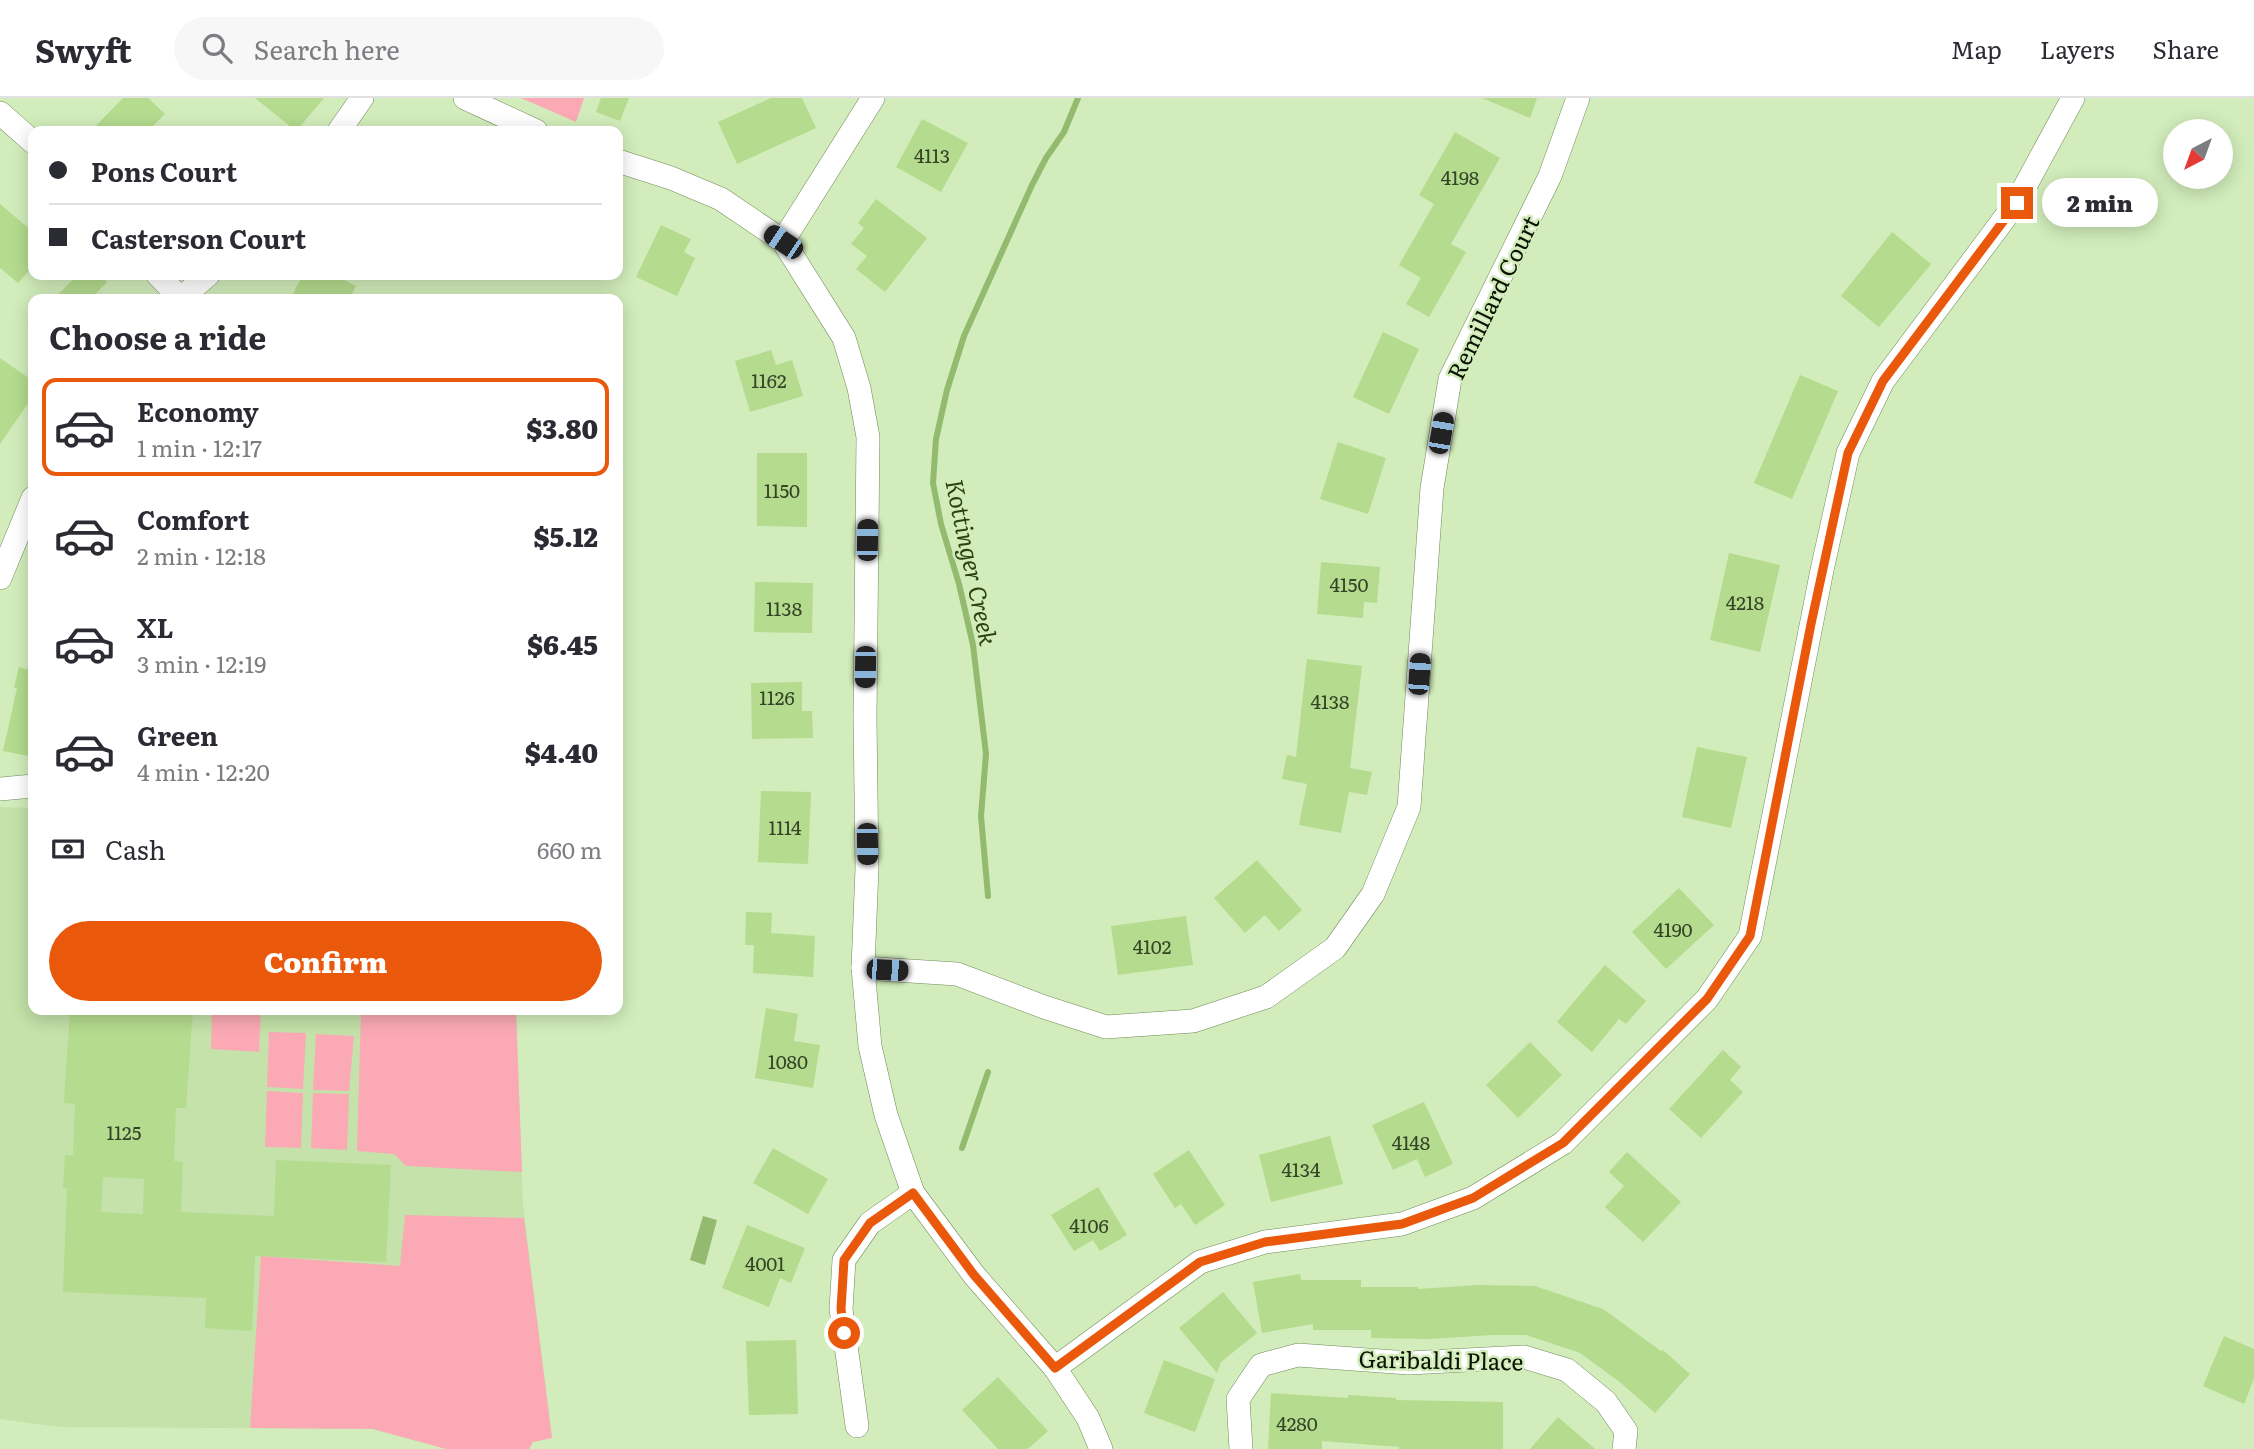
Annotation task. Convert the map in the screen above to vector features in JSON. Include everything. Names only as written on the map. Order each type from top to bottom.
[{"type":"street","points":[[342,126],[362,98]]},
{"type":"street","points":[[466,98],[525,126]]},
{"type":"street","points":[[783,242],[873,98]]},
{"type":"street","name":"Remillard Court","points":[[863,968],[957,974],[1105,1027],[1193,1021],[1266,997],[1335,948],[1373,894],[1409,807],[1432,488],[1450,379],[1550,176],[1578,98]]},
{"type":"street","points":[[1055,1368],[1200,1262],[1265,1242],[1402,1224],[1473,1198],[1563,1143],[1707,999],[1750,936],[1808,638],[1848,453],[1883,381],[2017,203],[2073,98]]},
{"type":"street","points":[[0,113],[28,138]]},
{"type":"street","points":[[623,163],[671,178],[721,199],[783,242],[844,338],[859,388],[868,437],[865,718],[867,869],[863,968],[870,1046],[886,1115],[913,1193],[974,1275],[1055,1368],[1088,1418],[1101,1449]]},
{"type":"street","points":[[163,280],[176,294]]},
{"type":"street","points":[[187,294],[202,280]]},
{"type":"street","points":[[0,578],[28,510]]},
{"type":"street","points":[[0,789],[28,786]]},
{"type":"street","points":[[857,1426],[841,1309],[844,1260],[870,1223],[913,1193]]},
{"type":"street","name":"Garibaldi Place","points":[[1241,1449],[1238,1399],[1261,1365],[1298,1355],[1409,1363],[1524,1357],[1567,1370],[1606,1402],[1626,1431],[1624,1449]]},
{"type":"shaded area","points":[[521,98],[584,98],[576,122]]},
{"type":"shaded area","points":[[0,807],[28,808],[28,1015],[516,1015],[523,1205],[552,1438],[533,1442],[529,1449],[446,1449],[373,1429],[59,1427],[0,1419]]},
{"type":"shaded area","points":[[212,1015],[261,1015],[259,1052],[211,1049]]},
{"type":"shaded area","points":[[361,1015],[516,1015],[522,1172],[406,1166],[394,1154],[357,1151]]},
{"type":"shaded area","points":[[269,1032],[306,1033],[303,1089],[267,1087]]},
{"type":"shaded area","points":[[316,1034],[354,1036],[349,1091],[313,1090]]},
{"type":"shaded area","points":[[267,1091],[303,1093],[301,1148],[265,1147]]},
{"type":"shaded area","points":[[313,1093],[349,1094],[347,1150],[311,1148]]},
{"type":"shaded area","points":[[405,1215],[524,1218],[552,1438],[533,1442],[529,1449],[446,1449],[373,1429],[250,1428],[261,1256],[400,1266]]},
{"type":"shaded area","points":[[703,1216],[717,1220],[705,1265],[690,1260]]},
{"type":"building","points":[[123,98],[148,98],[165,114],[153,126],[96,126]]},
{"type":"building","points":[[255,98],[324,98],[300,126],[290,126]]},
{"type":"building","points":[[601,98],[629,98],[620,121],[596,112]]},
{"type":"building","points":[[771,98],[802,98],[816,128],[737,164],[718,122]]},
{"type":"building","points":[[1482,98],[1537,98],[1530,118]]},
{"type":"building","points":[[922,119],[968,143],[941,192],[896,167]]},
{"type":"building","points":[[1455,132],[1500,158],[1451,244],[1466,252],[1429,317],[1406,304],[1421,278],[1399,265],[1434,204],[1419,195]]},
{"type":"building","points":[[876,199],[927,238],[885,292],[856,269],[867,256],[851,244],[864,228],[858,223]]},
{"type":"building","points":[[0,204],[28,228],[28,272],[18,283],[0,268]]},
{"type":"building","points":[[661,225],[691,239],[684,252],[695,258],[677,296],[636,277]]},
{"type":"building","points":[[1892,232],[1931,264],[1879,327],[1841,296]]},
{"type":"building","points":[[72,280],[107,282],[96,294],[59,294]]},
{"type":"building","points":[[300,280],[345,280],[356,286],[352,294],[293,294]]},
{"type":"building","points":[[1383,332],[1419,349],[1389,414],[1353,397]]},
{"type":"building","points":[[771,350],[776,365],[792,360],[803,396],[750,412],[735,361]]},
{"type":"building","points":[[0,358],[28,378],[28,403],[0,444]]},
{"type":"building","points":[[1800,375],[1838,391],[1792,499],[1754,483]]},
{"type":"building","points":[[1338,442],[1386,458],[1368,514],[1320,499]]},
{"type":"building","points":[[757,453],[807,453],[807,527],[757,526]]},
{"type":"building","points":[[1729,553],[1780,565],[1760,652],[1710,640]]},
{"type":"building","points":[[1321,562],[1380,567],[1377,603],[1364,602],[1363,618],[1317,614]]},
{"type":"building","points":[[755,582],[813,583],[812,633],[754,632]]},
{"type":"building","points":[[1307,659],[1362,666],[1350,768],[1372,772],[1367,795],[1349,792],[1341,833],[1299,825],[1307,784],[1282,779],[1287,755],[1296,757]]},
{"type":"building","points":[[19,667],[28,670],[28,756],[3,751],[17,688],[14,688]]},
{"type":"building","points":[[802,682],[802,711],[812,711],[813,738],[752,739],[751,683]]},
{"type":"building","points":[[1697,747],[1747,757],[1731,828],[1682,817]]},
{"type":"building","points":[[761,791],[811,792],[808,864],[758,862]]},
{"type":"building","points":[[1257,860],[1302,910],[1279,931],[1265,915],[1245,933],[1214,898]]},
{"type":"building","points":[[1679,888],[1714,925],[1666,969],[1632,932]]},
{"type":"building","points":[[746,912],[772,913],[771,933],[815,936],[813,977],[753,973],[754,945],[745,945]]},
{"type":"building","points":[[1186,916],[1193,965],[1118,975],[1111,926]]},
{"type":"building","points":[[1605,965],[1646,1001],[1626,1024],[1619,1019],[1592,1052],[1557,1022]]},
{"type":"building","points":[[766,1008],[798,1014],[794,1041],[820,1045],[813,1088],[755,1078]]},
{"type":"building","points":[[70,1015],[193,1015],[186,1108],[176,1108],[174,1161],[183,1162],[181,1212],[274,1216],[276,1160],[391,1165],[386,1262],[255,1256],[252,1331],[205,1328],[206,1298],[63,1292],[67,1188],[63,1188],[65,1155],[73,1155],[75,1104],[64,1103]],"holes":[[[103,1177],[144,1179],[143,1214],[101,1212]]]},
{"type":"building","points":[[1530,1042],[1562,1075],[1518,1118],[1486,1085]]},
{"type":"building","points":[[1723,1050],[1741,1067],[1730,1080],[1743,1092],[1701,1138],[1669,1109]]},
{"type":"building","points":[[1424,1102],[1453,1164],[1425,1177],[1417,1159],[1393,1170],[1372,1125]]},
{"type":"building","points":[[1330,1136],[1343,1184],[1271,1202],[1259,1155]]},
{"type":"building","points":[[773,1148],[828,1179],[808,1214],[753,1183]]},
{"type":"building","points":[[1189,1150],[1225,1205],[1195,1225],[1181,1204],[1175,1208],[1153,1174]]},
{"type":"building","points":[[1627,1152],[1681,1202],[1643,1242],[1605,1207],[1624,1186],[1609,1172]]},
{"type":"building","points":[[1098,1187],[1127,1235],[1100,1251],[1093,1240],[1074,1251],[1051,1215]]},
{"type":"building","points":[[747,1225],[805,1248],[791,1283],[780,1278],[769,1307],[722,1288]]},
{"type":"building","points":[[1300,1274],[1301,1280],[1361,1280],[1361,1287],[1418,1289],[1478,1285],[1535,1286],[1603,1309],[1663,1350],[1690,1374],[1655,1413],[1621,1383],[1580,1353],[1526,1335],[1430,1339],[1371,1338],[1371,1330],[1313,1330],[1313,1324],[1262,1333],[1253,1282]]},
{"type":"building","points":[[1223,1292],[1257,1333],[1221,1362],[1217,1373],[1179,1328]]},
{"type":"building","points":[[2224,1336],[2254,1349],[2254,1379],[2244,1404],[2203,1386]]},
{"type":"building","points":[[796,1340],[798,1414],[749,1415],[746,1341]]},
{"type":"building","points":[[1164,1360],[1215,1379],[1195,1432],[1144,1413]]},
{"type":"building","points":[[998,1377],[1048,1431],[1028,1449],[998,1449],[962,1410]]},
{"type":"building","points":[[1271,1393],[1348,1398],[1348,1395],[1396,1400],[1503,1402],[1503,1449],[1399,1449],[1322,1441],[1322,1449],[1268,1449]]},
{"type":"building","points":[[1558,1417],[1595,1449],[1530,1449]]},
{"type":"waterway","name":"Kottinger Creek","points":[[988,896],[981,816],[986,754],[973,645],[933,483],[936,439],[947,390],[964,336],[1032,185],[1064,132],[1078,98]]},
{"type":"waterway","name":"Kottinger Creek","points":[[962,1148],[988,1072]]},
{"type":"route","points":[[844,1333],[841,1309],[844,1260],[870,1223],[913,1193],[974,1275],[1055,1368],[1200,1262],[1265,1242],[1402,1224],[1473,1198],[1563,1143],[1707,999],[1750,936],[1822,569],[1848,453],[1883,381],[2017,203]]}]
